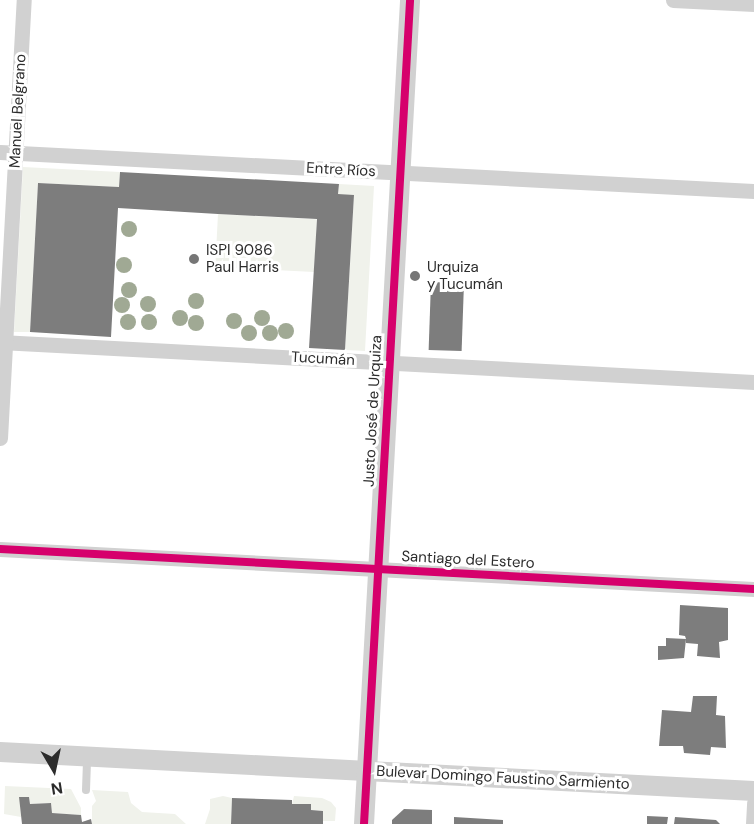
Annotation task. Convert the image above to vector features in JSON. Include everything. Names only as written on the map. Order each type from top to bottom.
[{"type":"street","name":"Manuel Belgrano","points":[[0,438],[8,153],[24,0]]},
{"type":"street","name":"Justo José de Urquiza","points":[[364,824],[410,0]]},
{"type":"street","points":[[673,0],[754,4]]},
{"type":"street","name":"Entre Ríos","points":[[8,153],[754,191]]},
{"type":"street","name":"Tucumán","points":[[3,343],[754,382]]},
{"type":"street","name":"Santiago del Estero","points":[[0,549],[754,589]]},
{"type":"street","name":"Bulevar Domingo Faustino Sarmiento","points":[[0,752],[754,792]]},
{"type":"street","points":[[753,824],[754,802]]},
{"type":"lane","points":[[87,757],[87,790]]},
{"type":"shaded area","points":[[23,167],[120,172],[119,187],[38,183],[30,332],[14,332]]},
{"type":"shaded area","points":[[339,184],[374,186],[365,351],[345,350],[354,196],[338,194]]},
{"type":"shaded area","points":[[218,214],[317,219],[314,272],[215,267]]},
{"type":"shaded area","points":[[5,786],[71,789],[81,808],[81,815],[52,813],[51,803],[30,804],[29,797],[20,797],[21,817],[4,814]]},
{"type":"shaded area","points":[[92,790],[128,792],[131,803],[142,812],[175,814],[186,824],[92,824],[92,806],[96,801]]},
{"type":"shaded area","points":[[223,796],[232,798],[231,824],[205,824],[210,809],[210,799]]},
{"type":"shaded area","points":[[294,796],[322,798],[331,802],[336,808],[335,821],[323,821],[323,811],[311,810],[311,804],[292,804]]},
{"type":"building","points":[[120,172],[339,184],[338,194],[354,195],[345,350],[309,348],[317,219],[118,208],[111,337],[30,332],[38,183],[119,187]]},
{"type":"building","points":[[431,282],[464,283],[462,351],[429,350]]},
{"type":"building","points":[[680,605],[728,608],[728,640],[719,642],[720,658],[697,656],[698,644],[686,643],[685,636],[679,635]]},
{"type":"building","points":[[666,638],[686,639],[684,658],[658,660],[658,646],[666,646]]},
{"type":"building","points":[[693,696],[717,696],[716,715],[725,716],[726,748],[711,747],[710,755],[684,753],[683,746],[659,746],[662,710],[691,712]]},
{"type":"building","points":[[19,797],[29,797],[30,804],[51,803],[52,813],[81,815],[82,822],[91,819],[92,824],[22,824]]},
{"type":"building","points":[[232,798],[292,800],[292,804],[311,804],[311,810],[323,811],[323,824],[231,824]]},
{"type":"building","points":[[404,809],[432,810],[432,824],[392,824],[392,820]]},
{"type":"building","points":[[647,816],[668,817],[667,824],[647,824]]},
{"type":"building","points":[[454,817],[503,820],[503,824],[454,824]]},
{"type":"building","points":[[675,817],[716,820],[720,824],[674,824]]},
{"type":"cycle path","points":[[364,824],[410,0]]},
{"type":"cycle path","points":[[0,549],[754,589]]},
{"type":"place","name":"ISPI 9086 Paul Harris","points":[[194,259]]},
{"type":"place","name":"Urquiza y Tucumán","points":[[415,276]]}]
